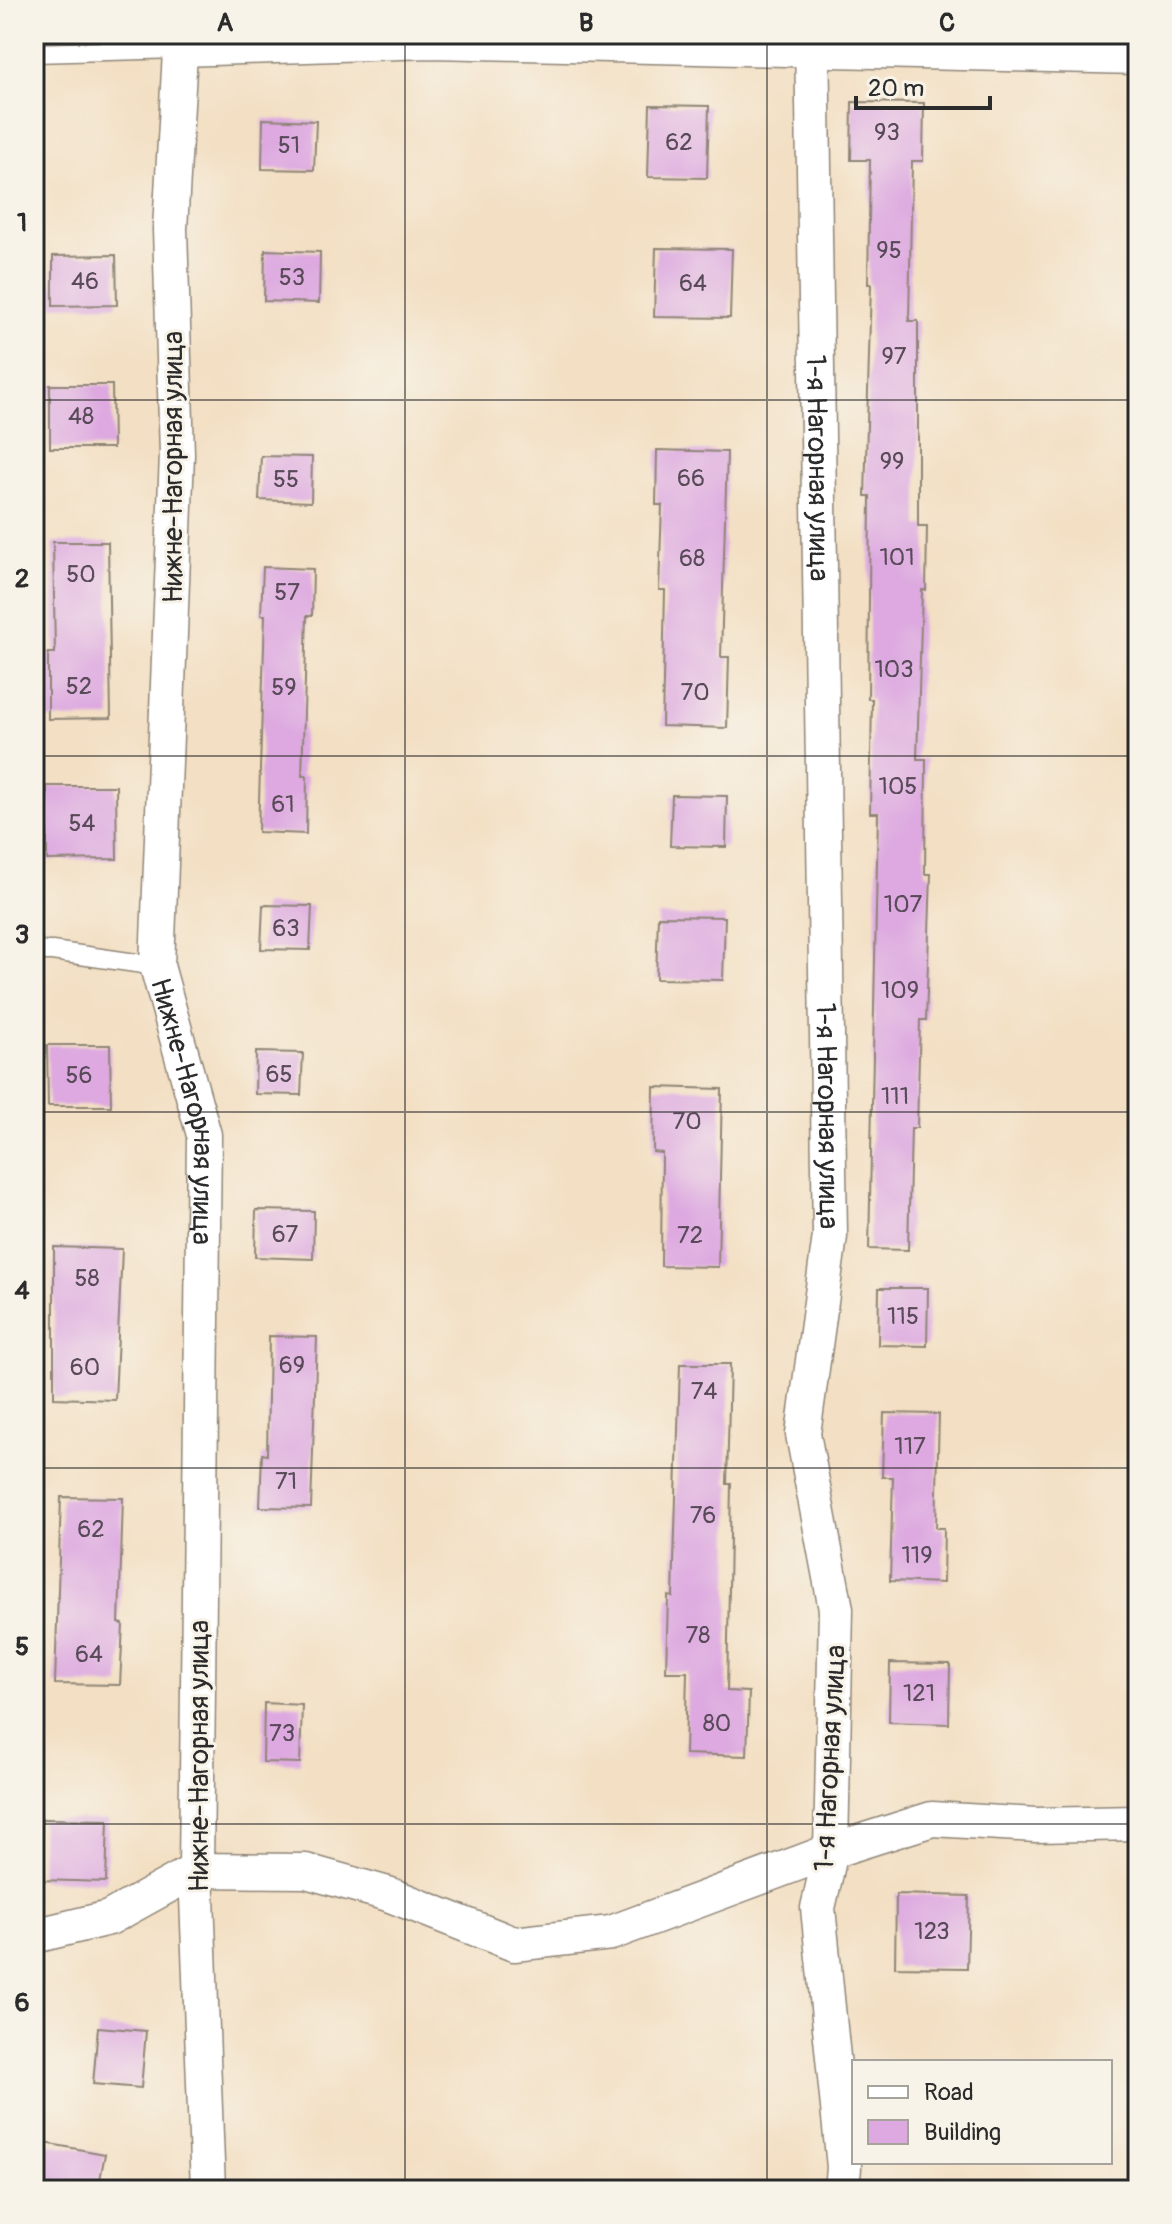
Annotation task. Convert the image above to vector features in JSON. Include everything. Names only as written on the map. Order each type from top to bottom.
[{"type":"street","points":[[181,42],[812,41],[1138,57]]},
{"type":"street","name":"1-я Нагорная улица","points":[[812,41],[830,1236],[803,1434],[836,1609],[831,1851],[818,1908],[844,2167],[842,2190]]},
{"type":"street","name":"Нижне-Нагорная улица","points":[[181,42],[170,229],[177,454],[157,966],[204,1135],[196,1870],[208,2190]]},
{"type":"street","points":[[34,1936],[109,1918],[196,1870],[306,1871],[388,1894],[514,1944],[611,1933],[831,1851],[932,1819],[1036,1825],[1138,1823]]},
{"type":"lane","points":[[34,53],[181,42]]},
{"type":"lane","points":[[34,951],[157,966]]},
{"type":"building","points":[[852,102],[924,103],[923,161],[912,161],[909,321],[918,321],[918,526],[927,526],[917,759],[926,759],[925,874],[931,874],[926,1020],[920,1020],[917,1128],[911,1128],[908,1250],[869,1249],[878,813],[870,813],[870,496],[865,496],[871,284],[868,284],[870,160],[851,160]]},
{"type":"building","points":[[650,105],[709,106],[707,178],[648,177]]},
{"type":"building","points":[[263,119],[316,121],[314,170],[262,169]]},
{"type":"building","points":[[656,248],[732,249],[730,318],[654,317]]},
{"type":"building","points":[[265,250],[320,252],[319,303],[264,301]]},
{"type":"building","points":[[116,255],[117,305],[53,306],[53,256]]},
{"type":"building","points":[[50,385],[112,385],[113,448],[50,448]]},
{"type":"building","points":[[657,450],[727,452],[721,657],[729,657],[727,728],[662,726],[665,590],[659,590],[662,505],[656,505]]},
{"type":"building","points":[[261,456],[312,457],[311,502],[259,500]]},
{"type":"building","points":[[53,542],[108,542],[111,718],[48,719],[48,653],[55,653]]},
{"type":"building","points":[[263,567],[313,569],[312,616],[307,616],[302,776],[307,776],[306,834],[258,832],[265,615],[261,615]]},
{"type":"building","points":[[47,786],[116,786],[117,859],[47,860]]},
{"type":"building","points":[[672,795],[727,796],[726,847],[670,846]]},
{"type":"building","points":[[263,905],[312,906],[310,950],[261,949]]},
{"type":"building","points":[[658,916],[725,917],[723,980],[656,979]]},
{"type":"building","points":[[47,1045],[110,1045],[111,1106],[48,1106]]},
{"type":"building","points":[[256,1052],[303,1053],[301,1095],[255,1094]]},
{"type":"building","points":[[654,1087],[722,1089],[718,1267],[661,1266],[662,1153],[653,1152]]},
{"type":"building","points":[[256,1210],[314,1211],[313,1259],[255,1257]]},
{"type":"building","points":[[54,1247],[122,1249],[115,1400],[54,1398]]},
{"type":"building","points":[[879,1288],[928,1288],[927,1346],[878,1345]]},
{"type":"building","points":[[269,1336],[317,1337],[311,1508],[260,1507],[262,1454],[267,1455]]},
{"type":"building","points":[[680,1364],[730,1364],[727,1691],[749,1692],[747,1756],[685,1754],[687,1672],[666,1672],[668,1596],[673,1597]]},
{"type":"building","points":[[884,1413],[939,1414],[936,1528],[944,1528],[943,1583],[890,1581],[893,1477],[882,1477]]},
{"type":"building","points":[[61,1497],[123,1498],[120,1685],[55,1684]]},
{"type":"building","points":[[890,1663],[950,1664],[949,1724],[889,1722]]},
{"type":"building","points":[[264,1703],[302,1705],[300,1763],[263,1762]]},
{"type":"building","points":[[42,1819],[108,1820],[106,1882],[40,1880]]},
{"type":"building","points":[[896,1894],[969,1896],[967,1968],[895,1967]]},
{"type":"building","points":[[98,2027],[146,2031],[141,2088],[93,2084]]},
{"type":"building","points":[[34,2141],[105,2154],[98,2190],[34,2190]]}]
